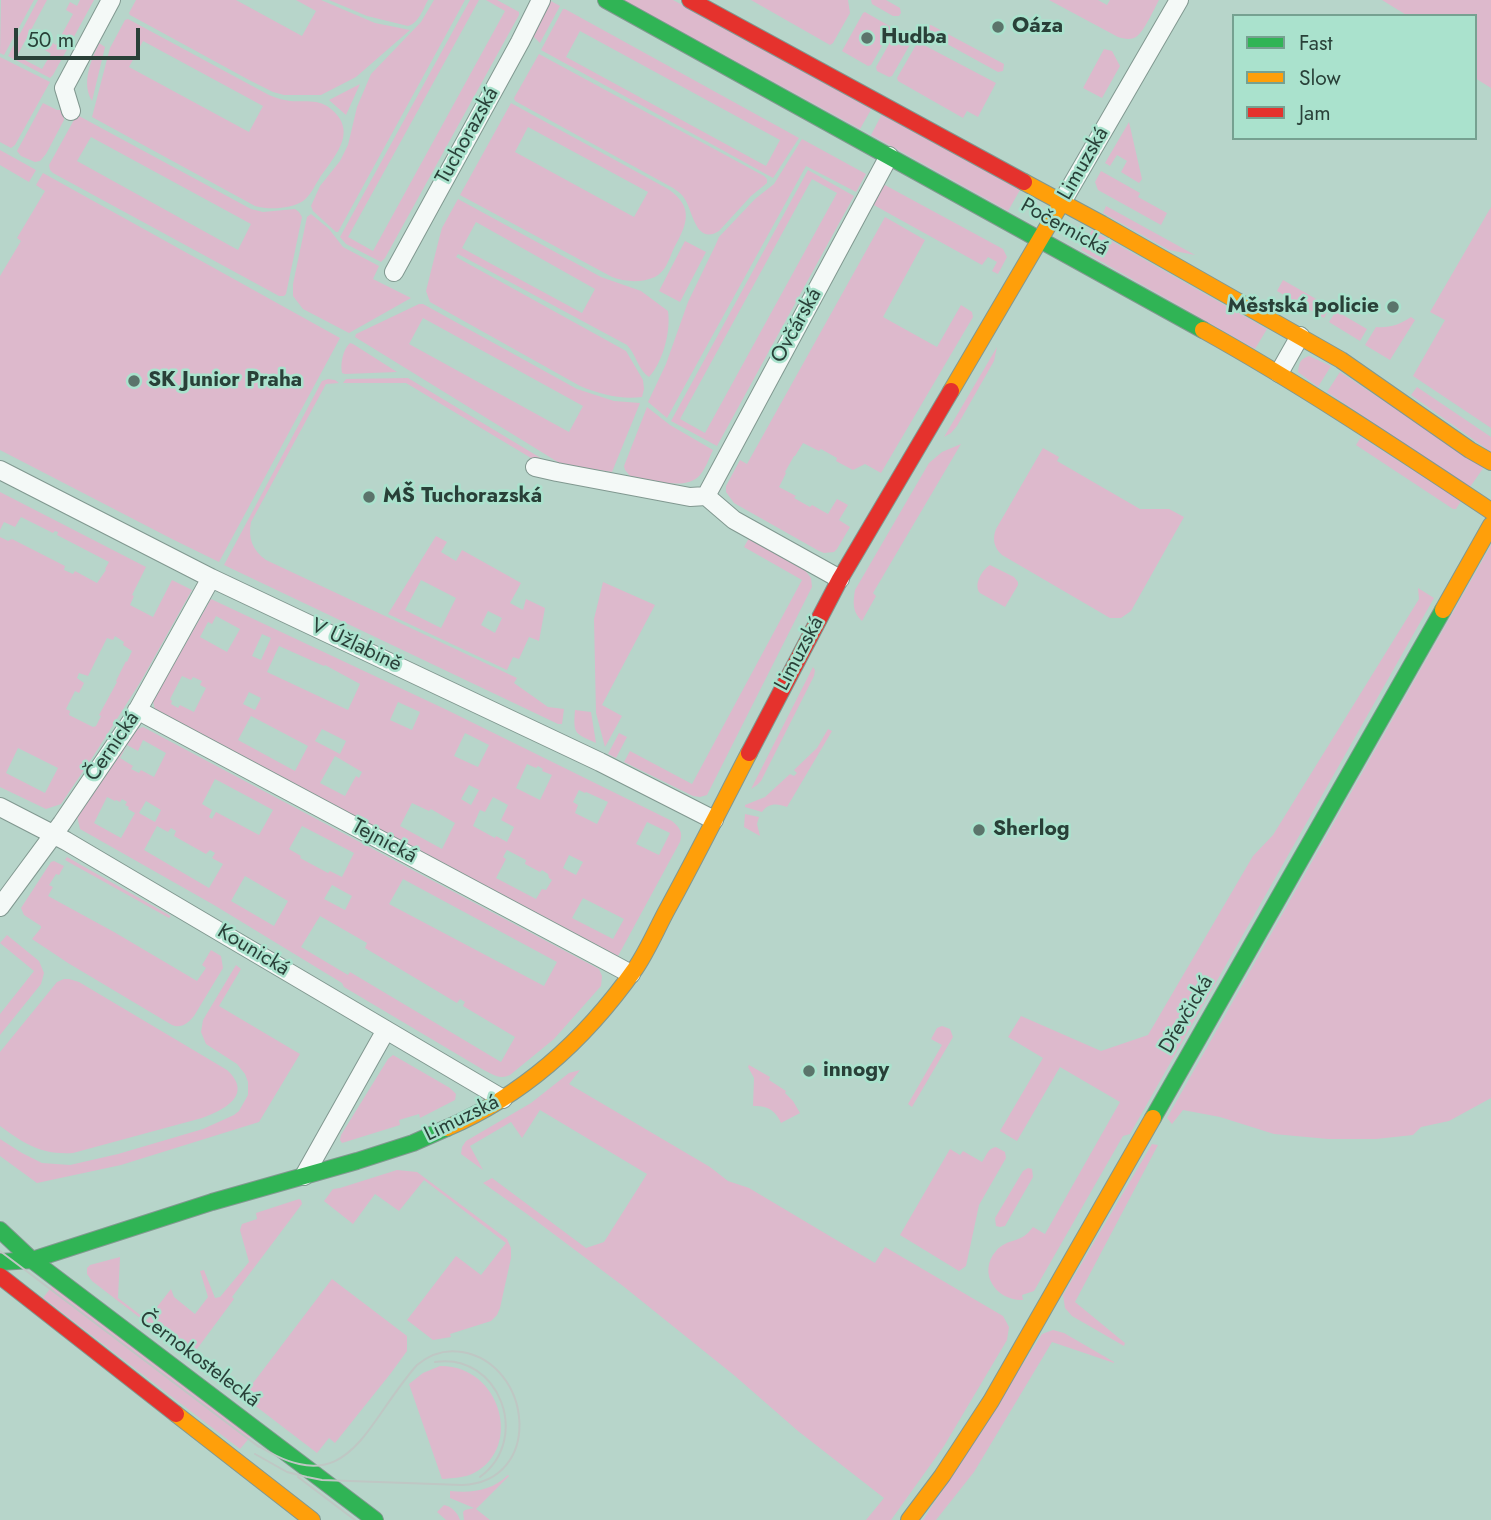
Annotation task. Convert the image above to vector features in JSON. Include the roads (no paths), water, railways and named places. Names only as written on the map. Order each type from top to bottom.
[{"type":"street","points":[[71,111],[64,88],[111,0]]},
{"type":"street","name":"Tuchorazská","points":[[394,272],[541,0]]},
{"type":"street","name":"Počernická","points":[[606,0],[1279,373],[1491,511]]},
{"type":"street","name":"Počernická","points":[[690,0],[1102,224],[1300,336],[1341,360],[1491,462]]},
{"type":"street","name":"Limuzská","points":[[32,1260],[212,1202],[413,1143],[503,1100],[570,1046],[613,998],[651,940],[840,579],[1179,0]]},
{"type":"street","name":"Ovčárská","points":[[706,496],[889,156]]},
{"type":"street","points":[[1279,373],[1300,336]]},
{"type":"street","points":[[535,467],[690,497],[706,496],[734,520],[840,579]]},
{"type":"street","name":"V Úžlabině","points":[[0,470],[211,578],[600,762],[714,820]]},
{"type":"street","name":"Dřevčická","points":[[909,1520],[942,1476],[991,1401],[1491,524]]},
{"type":"street","name":"Černická","points":[[0,907],[54,834],[138,710],[211,578]]},
{"type":"street","name":"Tejnická","points":[[138,710],[631,974]]},
{"type":"street","name":"Kounická","points":[[0,807],[54,834],[503,1100]]},
{"type":"street","points":[[304,1176],[386,1030]]},
{"type":"street","name":"Černokostelecká","points":[[0,1230],[32,1260],[375,1520]]},
{"type":"street","points":[[0,1262],[32,1260]]},
{"type":"street","points":[[32,1260],[2,1282],[312,1520]]},
{"type":"tram line","points":[[0,1251],[259,1447]]},
{"type":"tram line","points":[[251,1441],[284,1459],[311,1466],[332,1462],[350,1451],[366,1434],[417,1365],[432,1355],[450,1351],[462,1352],[486,1361],[503,1377],[515,1399],[519,1422],[517,1445],[507,1465],[488,1479],[462,1485],[322,1480],[287,1472],[255,1454]]},
{"type":"tram line","points":[[435,1362],[457,1363],[476,1370],[491,1384],[501,1402],[505,1421],[504,1442],[496,1461],[480,1477]]},
{"type":"tram line","points":[[298,1477],[355,1520]]},
{"type":"place","name":"Oáza","points":[[998,27]]},
{"type":"place","name":"Hudba","points":[[867,38]]},
{"type":"place","name":"Městská policie","points":[[1393,307]]},
{"type":"place","name":"SK Junior Praha","points":[[134,381]]},
{"type":"place","name":"MŠ Tuchorazská","points":[[369,497]]},
{"type":"place","name":"Sherlog","points":[[979,830]]},
{"type":"place","name":"innogy","points":[[809,1071]]}]
